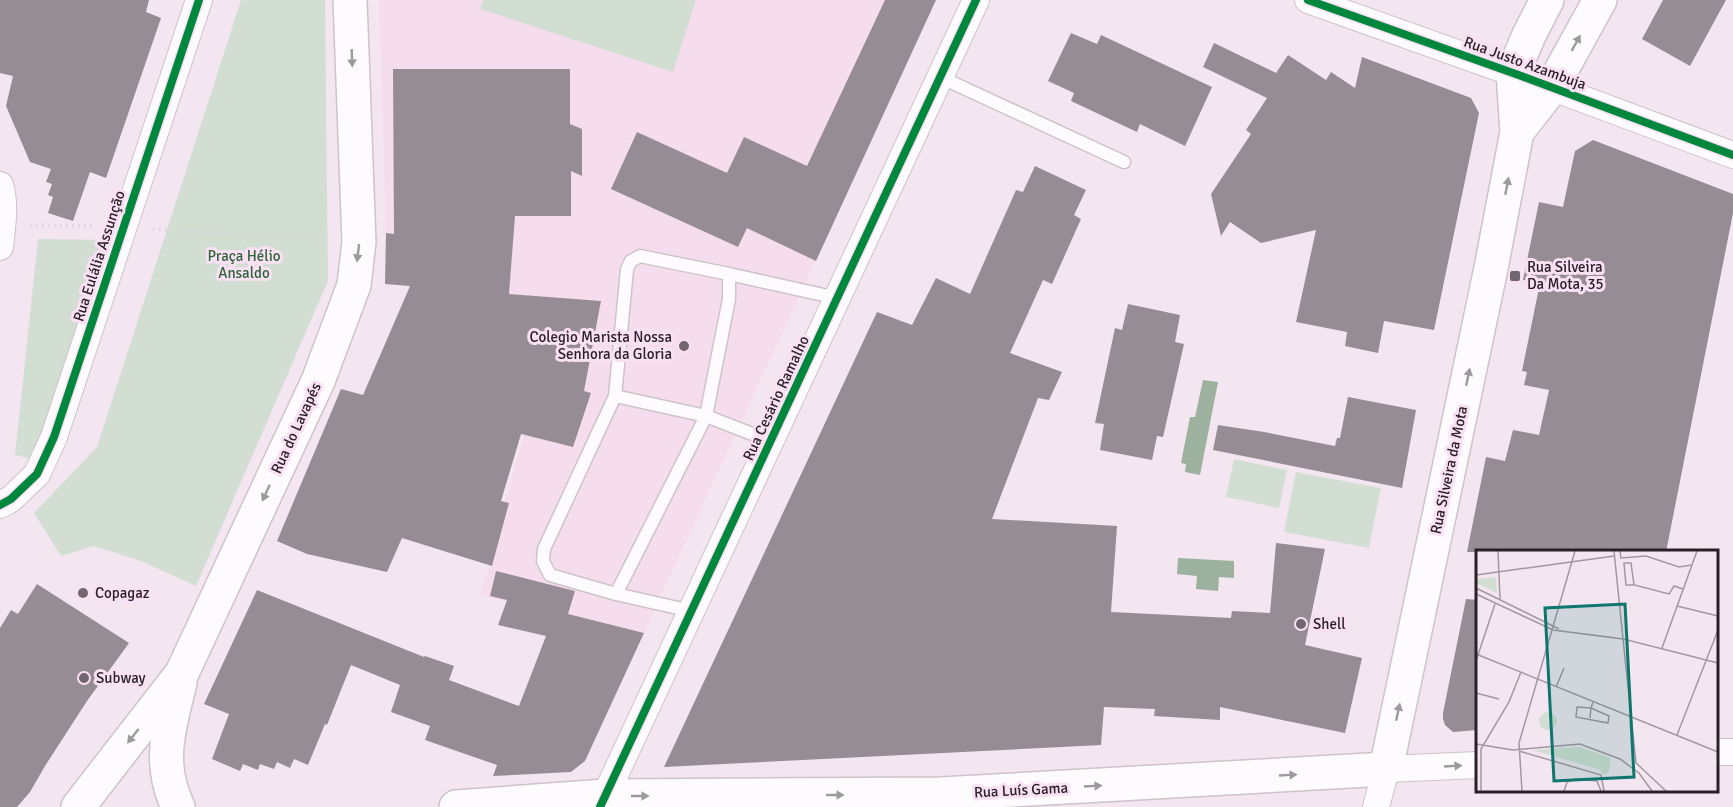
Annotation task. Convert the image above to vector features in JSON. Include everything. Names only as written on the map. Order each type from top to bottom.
[{"type":"main road","name":"Rua do Lavapés","points":[[78,807],[182,673],[318,381],[354,285],[359,242],[350,0]]},
{"type":"main road","points":[[1513,73],[1547,0]]},
{"type":"main road","name":"Rua Silveira da Mota","points":[[1517,132],[1552,87],[1600,0]]},
{"type":"main road","name":"Rua Silveira da Mota","points":[[1386,769],[1491,268],[1517,132],[1513,73]]},
{"type":"main road","points":[[178,807],[168,778],[165,756],[168,732],[182,673]]},
{"type":"main road","name":"Rua Luís Gama","points":[[456,807],[941,794],[1386,769]]},
{"type":"street","name":"Rua Eulália Assunção","points":[[0,505],[11,499],[37,474],[54,437],[200,0]]},
{"type":"street","name":"Rua Cesário Ramalho","points":[[602,802],[976,0]]},
{"type":"street","name":"Rua Justo Azambuja","points":[[1308,0],[1733,154]]},
{"type":"street","points":[[0,185],[2,191],[1,236]]},
{"type":"street","points":[[1718,753],[1733,752]]},
{"type":"street","name":"Rua Luís Gama","points":[[1386,769],[1476,765]]},
{"type":"street","name":"Rua Silveira da Mota","points":[[1376,807],[1386,769]]},
{"type":"lane","points":[[940,77],[1124,162]]},
{"type":"lane","points":[[691,611],[616,594],[550,575],[543,561],[544,549],[615,396],[627,269],[631,261],[640,256],[837,298]]},
{"type":"lane","points":[[616,594],[706,416],[729,299],[729,274]]},
{"type":"lane","points":[[615,396],[706,416],[770,441]]},
{"type":"path","points":[[1,236],[123,226],[359,242]]},
{"type":"shaded area","name":"Colegio Marista Nossa Senhora da Gloria","points":[[379,0],[936,0],[644,633],[479,595],[497,546],[505,502],[524,435],[573,447],[591,394],[584,391],[601,301],[509,294],[513,243],[386,233]]},
{"type":"shaded area","points":[[1203,380],[1218,382],[1200,475],[1185,472],[1186,464],[1181,463],[1190,417],[1195,417]]},
{"type":"shaded area","points":[[1178,558],[1234,561],[1234,578],[1219,577],[1218,591],[1196,589],[1197,576],[1177,574]]},
{"type":"green space","name":"Praça Hélio Ansaldo","points":[[241,0],[325,0],[328,281],[196,586],[141,561],[94,546],[61,556],[34,513],[97,447]]},
{"type":"green space","points":[[483,0],[696,0],[673,72],[480,9]]},
{"type":"green space","points":[[38,239],[114,240],[38,458],[28,458],[15,455]]},
{"type":"green space","points":[[1234,459],[1287,470],[1279,508],[1226,497]]},
{"type":"green space","points":[[1296,472],[1381,488],[1369,548],[1284,532]]},
{"type":"building","points":[[0,0],[149,0],[146,12],[161,18],[106,178],[90,172],[73,221],[48,213],[53,197],[48,195],[52,184],[46,182],[51,169],[30,162],[6,106],[13,76],[0,73]]},
{"type":"building","points":[[885,0],[936,0],[816,261],[747,228],[738,247],[611,189],[637,132],[727,173],[744,137],[807,166]]},
{"type":"building","points":[[1663,0],[1726,0],[1690,66],[1642,39]]},
{"type":"building","points":[[1071,33],[1097,44],[1101,35],[1212,87],[1185,146],[1140,124],[1137,132],[1071,101],[1074,93],[1048,81]]},
{"type":"building","points":[[1214,43],[1276,73],[1288,55],[1326,80],[1331,72],[1355,88],[1362,57],[1471,98],[1479,113],[1434,330],[1384,321],[1378,353],[1345,346],[1347,332],[1296,322],[1316,230],[1261,243],[1230,222],[1221,236],[1211,194],[1251,134],[1246,130],[1267,98],[1203,67]]},
{"type":"building","points":[[393,69],[570,69],[570,124],[582,129],[582,176],[571,171],[571,216],[515,216],[509,294],[601,301],[584,391],[591,393],[573,447],[521,434],[501,501],[509,503],[492,566],[402,538],[387,572],[307,554],[277,541],[341,389],[363,395],[410,286],[385,284],[386,233],[394,234]]},
{"type":"building","points":[[1593,140],[1733,194],[1733,213],[1666,550],[1476,550],[1476,552],[1467,552],[1486,457],[1505,461],[1513,430],[1539,435],[1549,390],[1524,385],[1527,372],[1522,371],[1540,283],[1523,280],[1539,202],[1563,207],[1575,151]]},
{"type":"building","points":[[1035,166],[1086,190],[1074,215],[1081,219],[1052,284],[1043,280],[1010,353],[1062,372],[1049,400],[1038,398],[992,519],[1117,526],[1111,612],[1231,618],[1232,611],[1270,613],[1276,543],[1325,549],[1305,645],[1362,658],[1345,733],[1220,707],[1220,720],[1154,716],[1155,709],[1104,707],[1101,745],[664,767],[877,312],[912,325],[936,278],[970,294],[1016,190],[1023,192]]},
{"type":"building","points":[[1128,304],[1180,315],[1175,342],[1184,344],[1163,437],[1157,436],[1152,460],[1100,450],[1104,424],[1095,423],[1115,328],[1122,330]]},
{"type":"building","points":[[1348,397],[1416,410],[1402,488],[1213,450],[1218,425],[1335,446],[1337,438],[1340,438]]},
{"type":"building","points":[[496,571],[575,591],[568,614],[644,633],[585,761],[571,772],[493,776],[497,765],[425,740],[430,726],[391,712],[400,685],[351,665],[308,765],[294,759],[290,768],[277,762],[274,769],[260,764],[258,770],[243,764],[240,771],[212,759],[229,714],[204,704],[257,590],[424,657],[454,666],[449,680],[519,706],[546,636],[498,625],[507,600],[490,596]]},
{"type":"building","points":[[37,584],[129,643],[87,701],[30,792],[17,807],[0,807],[0,628],[11,610],[18,614]]},
{"type":"building","points":[[1466,599],[1476,600],[1476,730],[1453,732],[1445,725],[1443,713]]},
{"type":"cycle path","points":[[0,505],[11,499],[37,474],[54,437],[199,0]]},
{"type":"cycle path","points":[[600,807],[976,0]]},
{"type":"cycle path","points":[[1308,0],[1733,155]]},
{"type":"place","name":"Rua Silveira Da Mota, 35","points":[[1515,276]]},
{"type":"place","name":"Colegio Marista Nossa Senhora da Gloria","points":[[684,346]]},
{"type":"place","name":"Copagaz","points":[[83,593]]},
{"type":"place","name":"Shell","points":[[1301,624]]},
{"type":"place","name":"Subway","points":[[84,678]]}]
